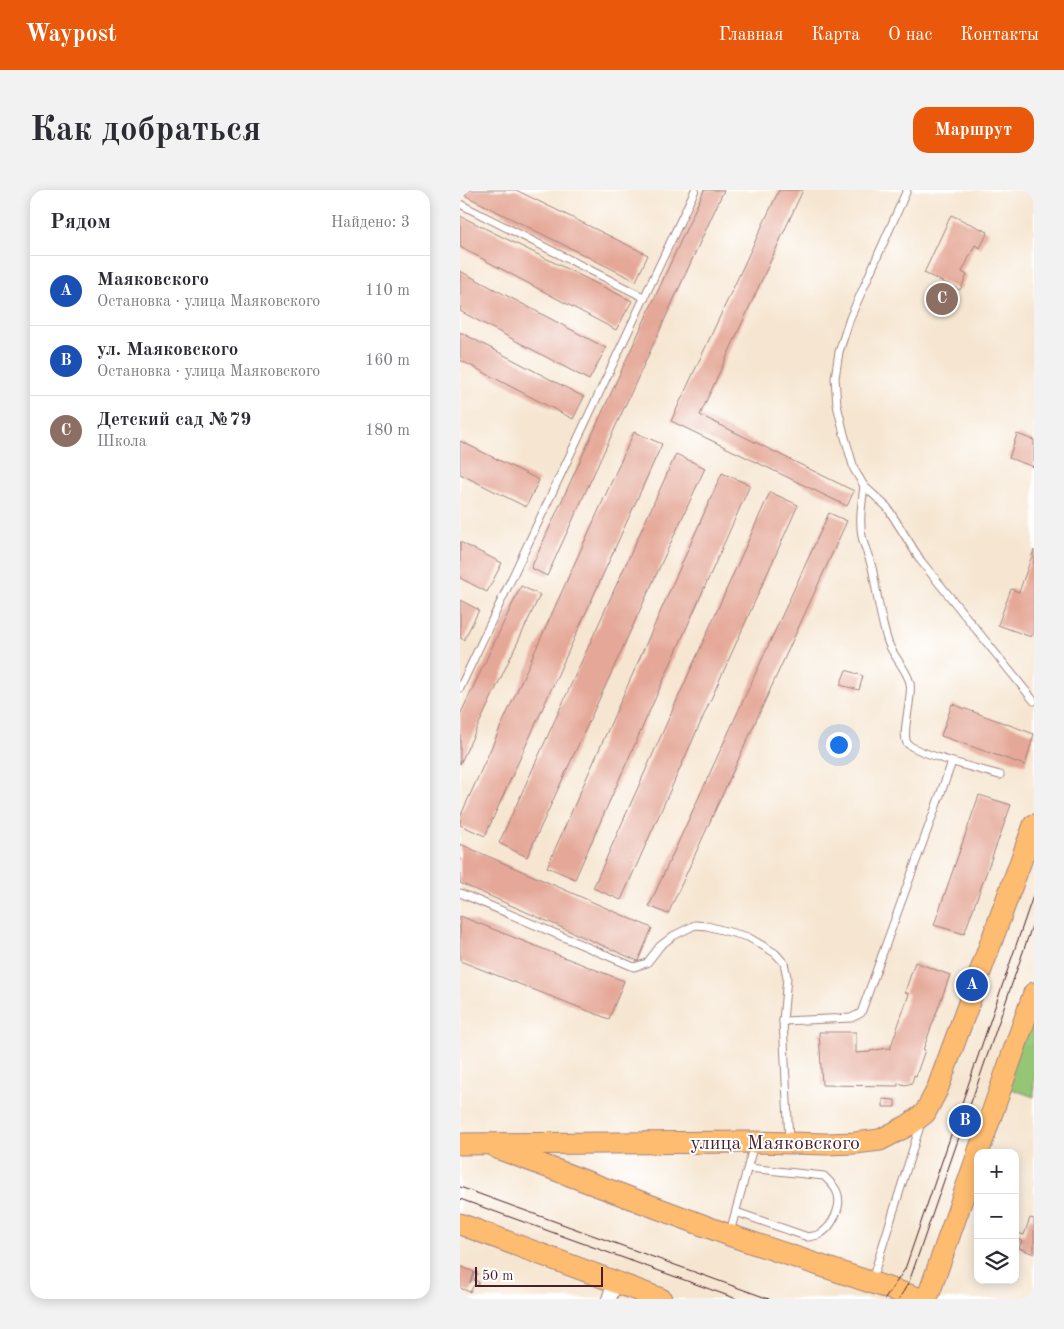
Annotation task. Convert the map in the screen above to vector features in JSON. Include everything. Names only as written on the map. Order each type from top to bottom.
[{"type":"main road","name":"улица Маяковского","points":[[460,1144],[855,1143],[880,1140],[909,1126],[925,1113],[937,1090],[1034,825]]},
{"type":"main road","points":[[980,1149],[1034,993]]},
{"type":"main road","points":[[486,1143],[729,1235],[920,1299]]},
{"type":"main road","points":[[927,1299],[974,1165]]},
{"type":"main road","points":[[460,1224],[612,1291],[661,1299]]},
{"type":"lane","points":[[460,688],[695,190]]},
{"type":"lane","points":[[907,190],[850,318],[839,352],[835,378],[837,404],[844,434],[854,469],[864,486],[887,507],[921,561],[1034,701]]},
{"type":"lane","points":[[460,204],[645,298]]},
{"type":"lane","points":[[864,486],[860,513],[862,536],[873,569],[887,641],[910,682],[911,691],[906,738],[914,748],[952,762],[1000,775]]},
{"type":"lane","points":[[783,1021],[851,1018],[861,1013],[952,762]]},
{"type":"lane","points":[[460,893],[634,967],[647,963],[660,946],[673,936],[695,925],[707,926],[748,937],[775,953],[784,963],[787,976],[783,1021],[789,1144]]},
{"type":"lane","points":[[871,1283],[925,1113]]},
{"type":"lane","points":[[729,1235],[754,1142]]},
{"type":"lane","points":[[736,1212],[808,1237],[818,1235],[827,1228],[839,1204],[838,1193],[832,1183],[824,1176],[748,1168]]},
{"type":"green space","points":[[1034,1001],[1034,1097],[1003,1086]]},
{"type":"building","points":[[460,190],[516,190],[648,255],[636,281],[460,193]]},
{"type":"building","points":[[704,190],[724,190],[547,576],[531,568]]},
{"type":"building","points":[[779,190],[803,190],[700,415],[854,491],[847,506],[671,421]]},
{"type":"building","points":[[951,215],[988,232],[980,248],[975,245],[962,272],[967,275],[960,290],[924,273]]},
{"type":"building","points":[[460,216],[632,301],[616,330],[460,247]]},
{"type":"building","points":[[460,271],[606,348],[589,380],[460,311]]},
{"type":"building","points":[[460,332],[584,397],[573,419],[460,360]]},
{"type":"building","points":[[634,432],[662,444],[485,836],[460,825],[460,817]]},
{"type":"building","points":[[1017,434],[1034,440],[1034,467],[1009,458]]},
{"type":"building","points":[[460,441],[539,480],[526,507],[460,474]]},
{"type":"building","points":[[676,454],[705,468],[527,857],[499,843]]},
{"type":"building","points":[[722,473],[750,485],[575,879],[547,867]]},
{"type":"building","points":[[770,492],[798,505],[621,900],[593,888]]},
{"type":"building","points":[[829,513],[847,521],[668,914],[649,906]]},
{"type":"building","points":[[460,542],[502,563],[487,592],[460,578]]},
{"type":"building","points":[[1034,550],[1034,630],[1031,637],[998,625],[1011,589],[1019,592]]},
{"type":"building","points":[[521,586],[540,595],[460,764],[460,715]]},
{"type":"building","points":[[460,600],[479,610],[464,640],[460,638]]},
{"type":"building","points":[[846,670],[863,676],[859,690],[840,685]]},
{"type":"building","points":[[952,704],[1034,734],[1025,765],[941,736]]},
{"type":"building","points":[[979,795],[1011,805],[964,934],[934,925]]},
{"type":"building","points":[[460,844],[652,928],[638,961],[460,883]]},
{"type":"building","points":[[460,916],[624,981],[609,1019],[460,961]]},
{"type":"building","points":[[915,962],[950,975],[912,1083],[905,1085],[898,1083],[898,1086],[822,1085],[819,1032],[856,1032],[856,1053],[890,1049],[909,994],[905,992]]},
{"type":"building","points":[[883,1099],[895,1100],[895,1107],[883,1107]]},
{"type":"building","points":[[1030,1218],[1034,1219],[1034,1254],[1019,1248],[1022,1241],[1019,1240],[1019,1233],[1024,1235]]},
{"type":"building","points":[[460,1266],[474,1272],[470,1283],[475,1272],[478,1273],[474,1280],[479,1282],[477,1286],[474,1285],[470,1292],[460,1288]]},
{"type":"tram line","points":[[885,1299],[905,1269],[1034,893]]},
{"type":"tram line","points":[[899,1299],[909,1282],[1034,920]]},
{"type":"tram line","points":[[460,1187],[769,1299]]},
{"type":"tram line","points":[[460,1199],[737,1299]]},
{"type":"place","name":"Детский сад №79","points":[[942,299]]},
{"type":"place","name":"Маяковского","points":[[972,985]]},
{"type":"place","name":"ул. Маяковского","points":[[965,1121]]}]
